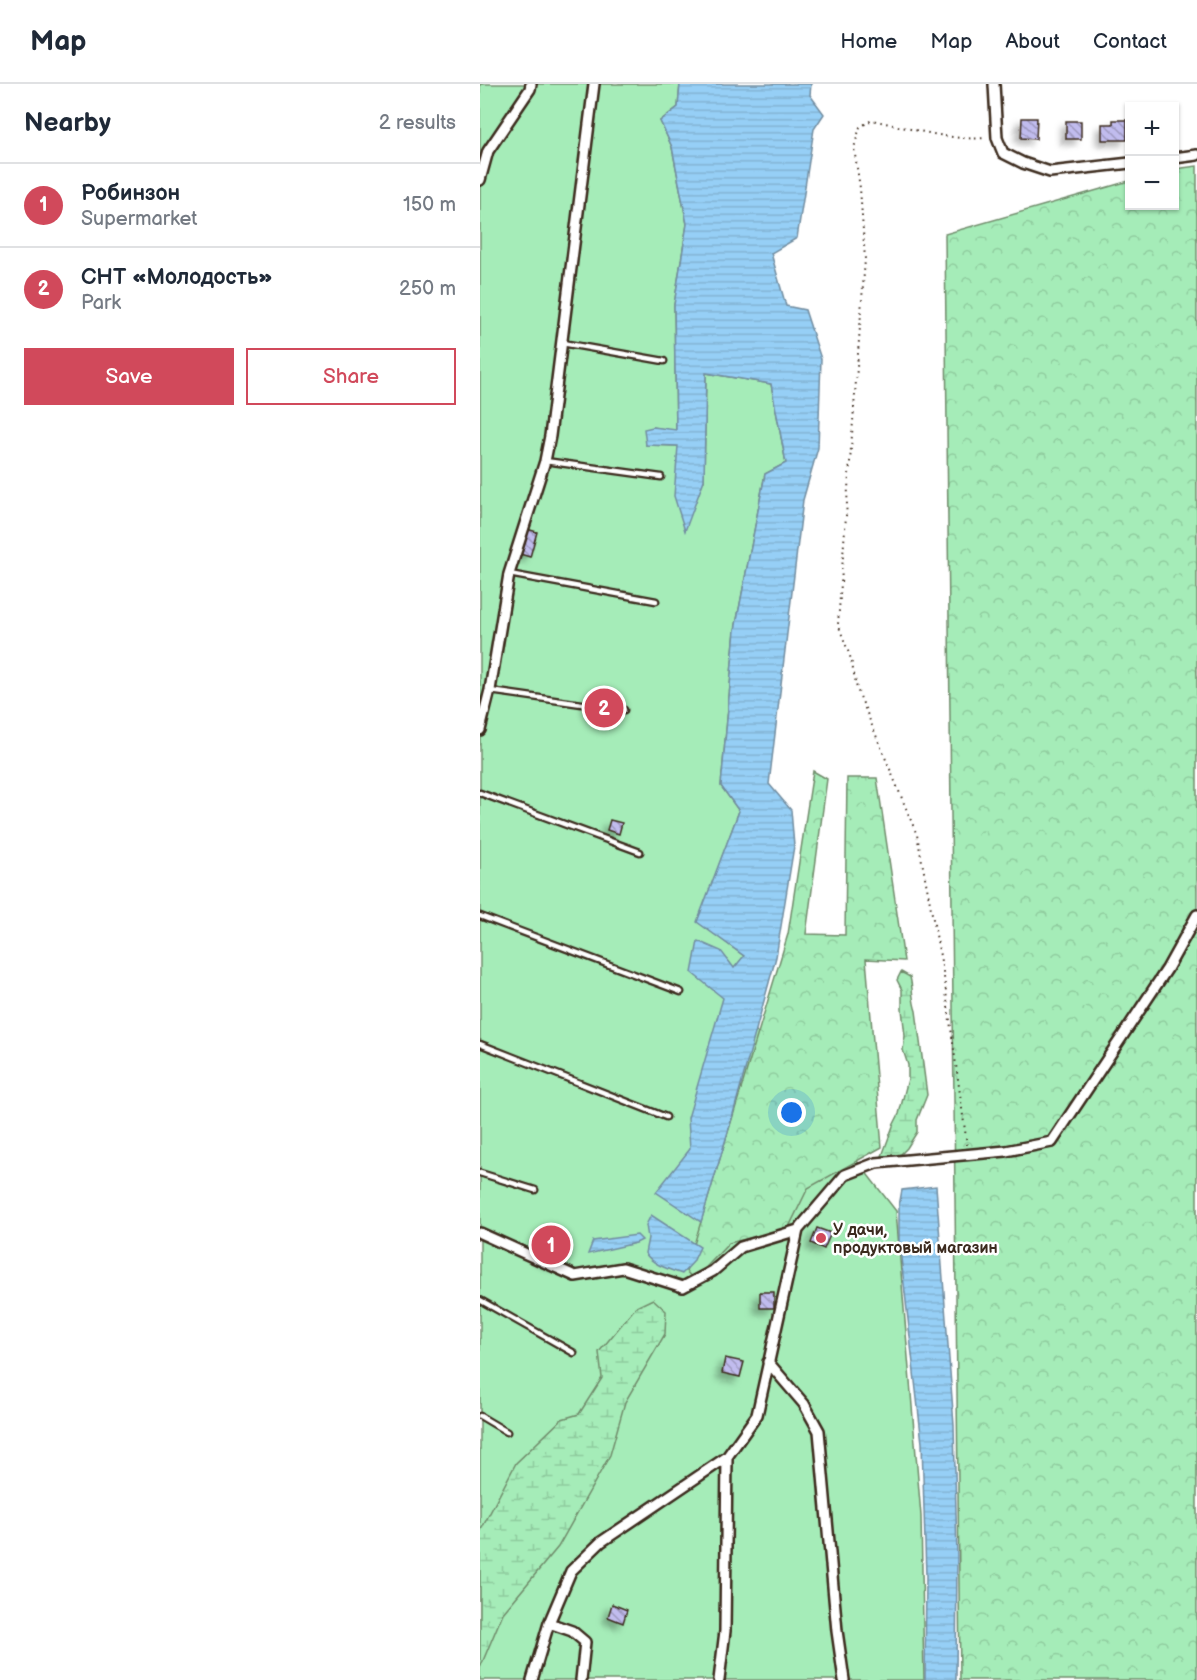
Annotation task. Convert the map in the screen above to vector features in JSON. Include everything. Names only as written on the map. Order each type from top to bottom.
[{"type":"street","points":[[480,180],[488,151],[530,89],[531,84]]},
{"type":"street","points":[[480,730],[490,690],[509,574],[545,461],[550,436],[594,84]]},
{"type":"street","points":[[994,84],[997,138],[1003,153],[1050,172],[1125,164]]},
{"type":"street","points":[[1179,157],[1197,155]]},
{"type":"street","points":[[532,1680],[549,1623],[571,1571],[601,1542],[726,1457],[758,1415],[798,1230],[845,1175],[876,1163],[1006,1151],[1052,1142],[1167,969],[1197,915]]},
{"type":"street","points":[[480,1233],[575,1276],[623,1268],[683,1287],[713,1271],[741,1247],[798,1230]]},
{"type":"street","points":[[768,1362],[804,1404],[819,1431],[837,1631],[844,1680]]},
{"type":"street","points":[[719,1680],[725,1631],[726,1457]]},
{"type":"street","points":[[549,1623],[572,1631],[585,1642],[581,1680]]},
{"type":"lane","points":[[562,343],[664,361]]},
{"type":"lane","points":[[545,461],[661,477]]},
{"type":"lane","points":[[509,574],[656,601]]},
{"type":"lane","points":[[490,690],[624,710]]},
{"type":"lane","points":[[480,793],[640,852]]},
{"type":"lane","points":[[480,916],[681,992]]},
{"type":"lane","points":[[480,1044],[666,1117]]},
{"type":"lane","points":[[480,1173],[535,1190]]},
{"type":"lane","points":[[480,1300],[574,1353]]},
{"type":"lane","points":[[480,1416],[507,1432]]},
{"type":"path","points":[[968,1154],[944,977],[917,835],[857,689],[851,659],[838,624],[865,259],[855,148],[860,127],[872,120],[970,140],[997,138]]},
{"type":"green space","points":[[480,84],[680,84],[678,107],[660,121],[672,147],[687,224],[674,305],[676,431],[653,427],[646,445],[678,446],[704,480],[706,373],[771,384],[786,463],[765,474],[735,630],[721,786],[739,811],[698,922],[744,956],[734,969],[723,998],[742,1013],[896,1211],[921,1516],[924,1680],[480,1680]]},
{"type":"green space","points":[[1197,166],[1197,1680],[960,1680],[945,234],[1125,182],[1125,210],[1179,210],[1179,168]]},
{"type":"green space","points":[[813,771],[827,779],[806,934],[845,935],[847,778],[877,778],[904,961],[866,959],[882,1147],[808,1188],[788,1229],[729,1243],[694,1280],[686,1271],[788,934]]},
{"type":"green space","points":[[901,972],[910,977],[911,981],[927,1095],[917,1120],[917,1132],[901,1154],[890,1157],[882,1156],[899,1114],[908,1079],[908,1065],[903,1050],[905,1036],[902,990],[897,980]]},
{"type":"green space","points":[[653,1299],[666,1311],[665,1334],[625,1402],[610,1455],[558,1547],[503,1613],[480,1668],[480,1532],[516,1463],[562,1419],[579,1414],[602,1378],[599,1352],[636,1307]]},
{"type":"water","points":[[680,84],[811,84],[810,95],[824,114],[814,129],[797,238],[771,253],[786,306],[805,310],[821,359],[818,448],[803,500],[769,784],[791,810],[794,846],[776,957],[701,1222],[656,1192],[690,1149],[688,1118],[723,998],[692,973],[698,941],[721,951],[734,968],[744,956],[697,922],[739,811],[721,786],[735,630],[765,474],[786,463],[771,384],[706,373],[704,480],[685,531],[674,496],[678,446],[646,445],[644,429],[653,427],[676,430],[674,305],[687,224],[672,147],[660,121],[678,107]]},
{"type":"water","points":[[936,1186],[954,1425],[957,1557],[956,1680],[925,1680],[926,1576],[922,1443],[899,1240],[899,1206],[902,1190]]},
{"type":"water","points":[[651,1215],[700,1247],[693,1262],[682,1274],[657,1264],[645,1253],[648,1238],[646,1225]]},
{"type":"water","points":[[637,1235],[642,1240],[636,1243],[588,1254],[593,1241]]},
{"type":"building","points":[[1022,118],[1037,118],[1036,139],[1021,138]]},
{"type":"building","points":[[1113,120],[1125,120],[1125,140],[1102,140],[1102,124],[1113,124]]},
{"type":"building","points":[[1066,121],[1081,121],[1081,139],[1066,139]]},
{"type":"building","points":[[527,529],[537,532],[530,557],[520,554]]},
{"type":"building","points":[[610,820],[622,823],[619,834],[607,830]]},
{"type":"building","name":"У дачи, продуктовый магазин","points":[[817,1228],[831,1233],[824,1249],[811,1243]]},
{"type":"building","points":[[544,1236],[564,1244],[559,1254],[540,1244]]},
{"type":"building","points":[[760,1292],[774,1292],[774,1308],[760,1308]]},
{"type":"building","points":[[725,1358],[744,1362],[740,1377],[722,1373]]},
{"type":"building","points":[[612,1604],[627,1610],[623,1623],[608,1617]]},
{"type":"place","name":"СНТ «Молодость»","points":[[604,708]]},
{"type":"place","name":"У дачи, продуктовый магазин","points":[[821,1238]]},
{"type":"place","name":"Робинзон","points":[[551,1245]]}]
